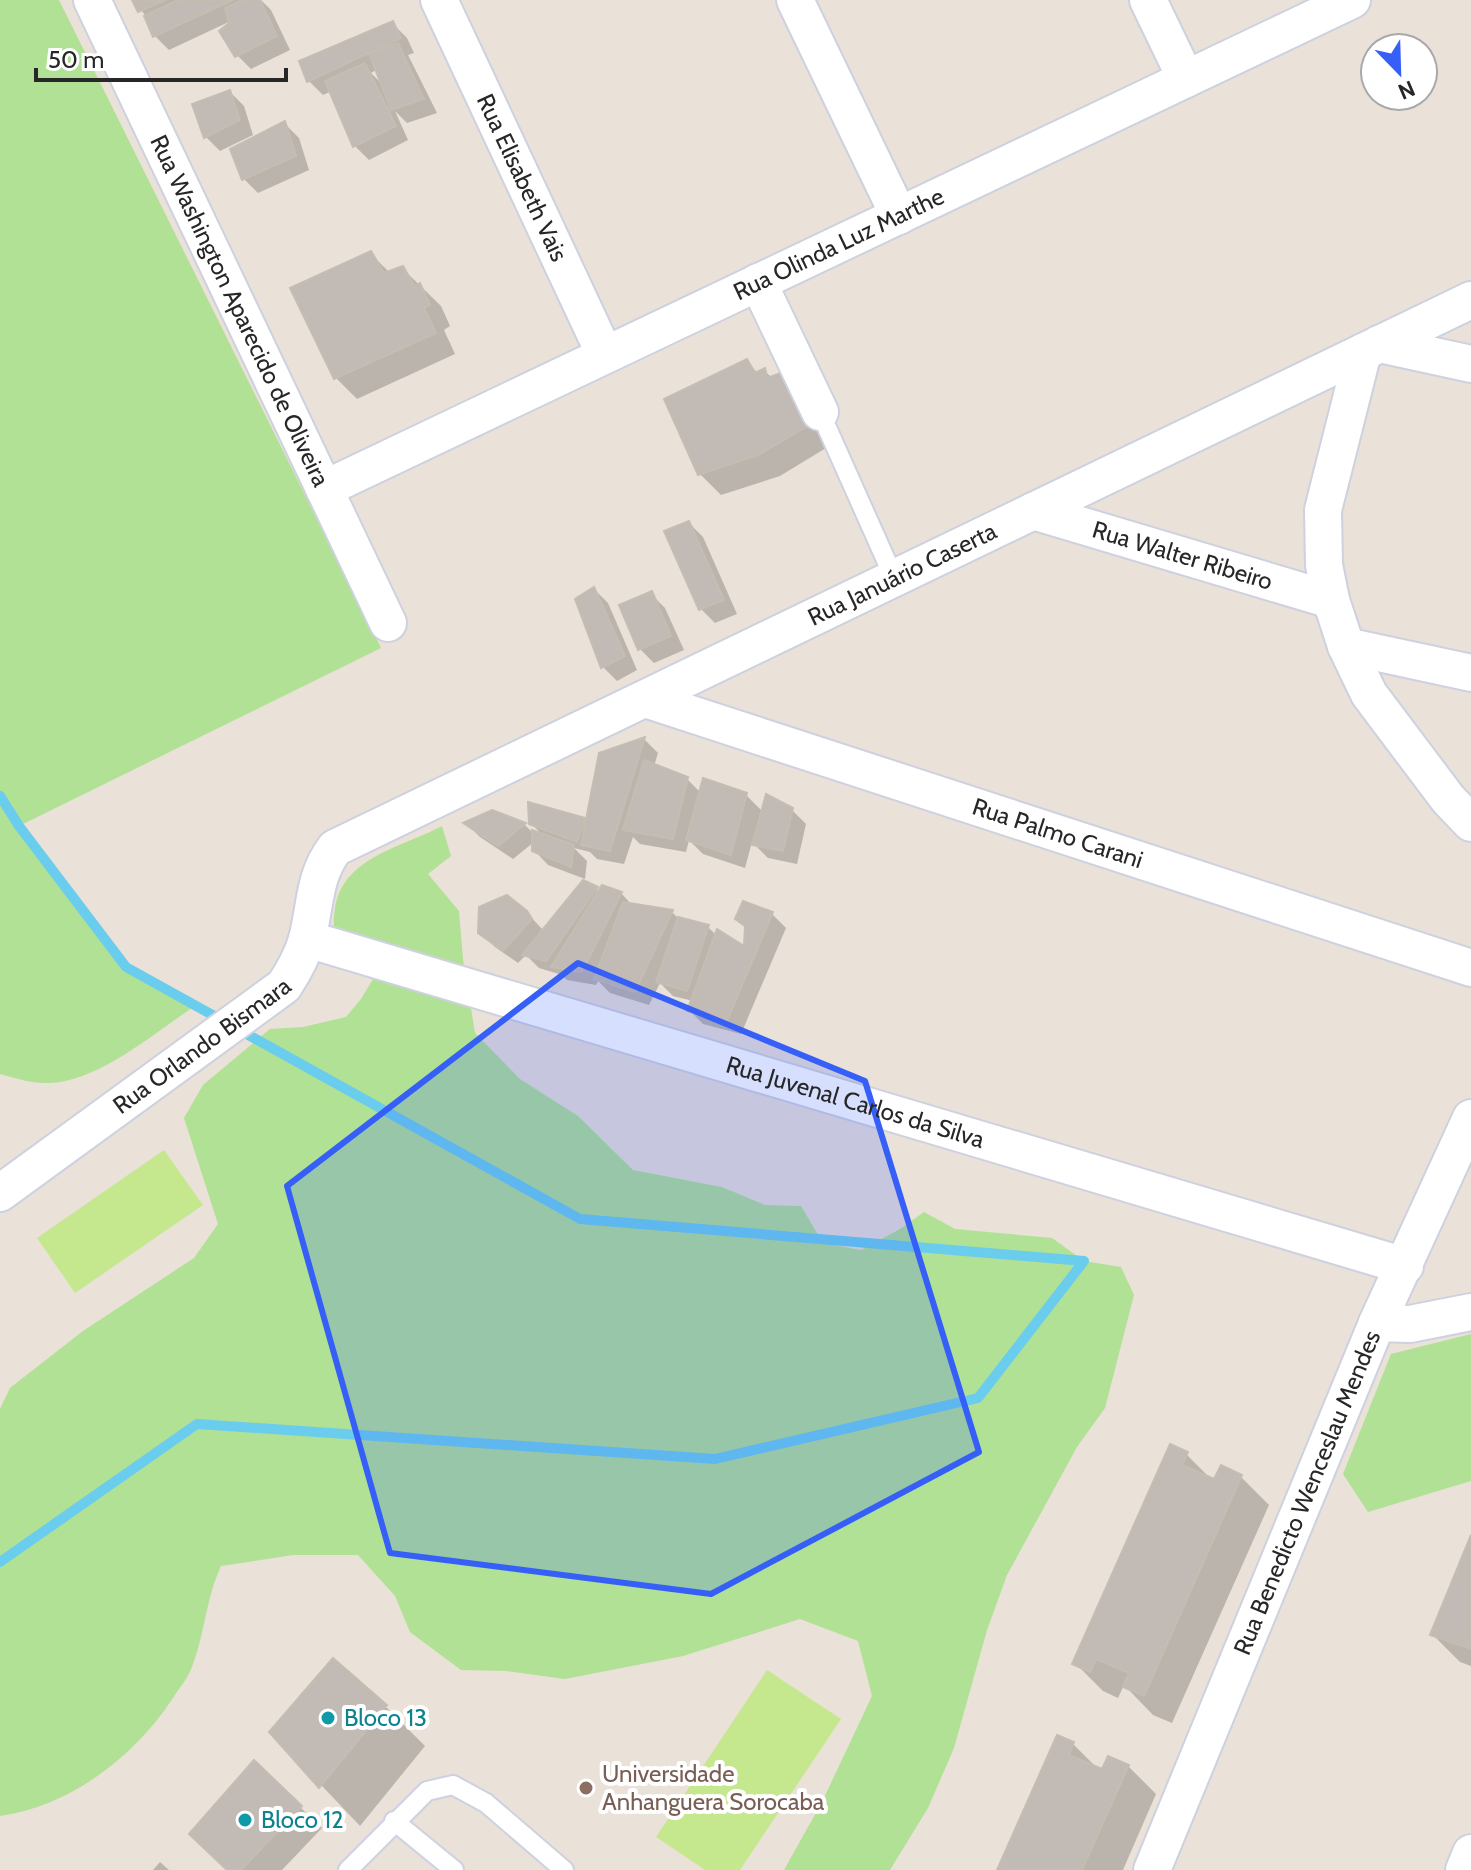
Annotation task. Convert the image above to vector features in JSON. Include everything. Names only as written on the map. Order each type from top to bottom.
[{"type":"street","name":"Rua Washington Aparecido de Oliveira","points":[[92,0],[388,623]]},
{"type":"street","name":"Rua Elisabeth Vais","points":[[439,0],[605,355]]},
{"type":"street","points":[[795,0],[899,216]]},
{"type":"street","points":[[1148,0],[1186,79]]},
{"type":"street","name":"Rua Olinda Luz Marthe","points":[[324,489],[1352,0]]},
{"type":"street","points":[[758,282],[820,412]]},
{"type":"street","name":"Rua Januário Caserta","points":[[335,848],[1471,300]]},
{"type":"street","points":[[1471,364],[1371,348],[1323,510],[1324,565],[1331,600],[1346,646],[1369,694],[1448,799],[1471,823]]},
{"type":"street","name":"Rua Walter Ribeiro","points":[[1033,511],[1331,600]]},
{"type":"street","points":[[1346,646],[1471,673]]},
{"type":"street","name":"Rua Palmo Carani","points":[[645,699],[1471,968]]},
{"type":"street","name":"Rua Orlando Bismara","points":[[0,1193],[284,986],[299,964],[307,939],[321,866],[335,848]]},
{"type":"street","name":"Rua Juvenal Carlos da Silva","points":[[307,939],[1405,1266]]},
{"type":"street","name":"Rua Benedicto Wenceslau Mendes","points":[[1152,1870],[1377,1323],[1471,1118]]},
{"type":"street","points":[[0,1155],[38,1166]]},
{"type":"street","points":[[1377,1323],[1410,1324],[1471,1312]]},
{"type":"street","points":[[1464,1870],[1471,1853]]},
{"type":"lane","points":[[820,412],[894,578]]},
{"type":"lane","points":[[350,1869],[394,1821],[427,1791],[453,1785],[486,1803],[564,1870]]},
{"type":"lane","points":[[394,1821],[454,1870]]},
{"type":"highlighted area","points":[[578,963],[865,1081],[979,1452],[711,1594],[390,1553],[287,1186]]},
{"type":"green space","points":[[0,0],[59,0],[381,648],[19,826],[126,967],[195,1006],[106,1065],[68,1081],[49,1083],[30,1082],[0,1074]]},
{"type":"green space","points":[[442,826],[451,856],[428,874],[459,911],[475,1033],[520,1079],[578,1116],[633,1170],[722,1187],[765,1205],[801,1206],[823,1243],[861,1250],[924,1212],[955,1229],[1052,1238],[1084,1261],[1121,1267],[1134,1295],[1105,1408],[1077,1447],[1007,1575],[987,1630],[954,1748],[928,1808],[890,1870],[784,1870],[822,1802],[872,1696],[858,1641],[800,1619],[683,1656],[565,1679],[506,1671],[461,1670],[410,1632],[395,1596],[358,1555],[293,1555],[221,1566],[190,1671],[140,1740],[120,1759],[76,1790],[52,1802],[0,1816],[0,1409],[10,1388],[83,1331],[194,1258],[218,1224],[184,1118],[203,1085],[270,1029],[303,1027],[346,1017],[361,999],[385,959],[334,940],[334,913],[340,891],[349,877],[376,856]]},
{"type":"green space","points":[[164,1150],[203,1205],[75,1293],[37,1238]]},
{"type":"green space","points":[[1471,1334],[1471,1481],[1368,1512],[1343,1474],[1391,1354]]},
{"type":"green space","points":[[767,1670],[841,1719],[740,1870],[705,1870],[656,1837]]},
{"type":"building","points":[[132,0],[166,0],[138,12]]},
{"type":"building","points":[[178,0],[233,0],[153,37],[144,16]]},
{"type":"building","points":[[242,0],[260,0],[277,36],[235,57],[219,31],[229,23],[225,8]]},
{"type":"building","points":[[393,21],[401,38],[307,82],[299,61]]},
{"type":"building","points":[[398,43],[424,99],[391,110],[369,53]]},
{"type":"building","points":[[365,63],[396,126],[353,147],[325,81]]},
{"type":"building","points":[[230,90],[240,120],[204,138],[192,104]]},
{"type":"building","points":[[285,121],[296,156],[242,180],[230,149]]},
{"type":"building","points":[[371,251],[384,273],[403,266],[415,287],[420,283],[430,305],[424,308],[436,333],[334,379],[290,288]]},
{"type":"building","points":[[747,359],[755,373],[765,368],[767,378],[781,373],[806,427],[758,455],[698,475],[664,399]]},
{"type":"building","points":[[689,521],[724,600],[699,610],[664,531]]},
{"type":"building","points":[[594,587],[625,656],[601,668],[575,599]]},
{"type":"building","points":[[652,591],[671,636],[638,650],[619,605]]},
{"type":"building","points":[[645,737],[610,851],[581,845],[599,753]]},
{"type":"building","points":[[644,760],[688,777],[673,839],[623,830]]},
{"type":"building","points":[[703,778],[747,793],[731,855],[686,840]]},
{"type":"building","points":[[766,794],[793,808],[783,851],[752,845]]},
{"type":"building","points":[[528,802],[585,818],[577,842],[529,824]]},
{"type":"building","points":[[492,810],[526,823],[498,846],[463,823]]},
{"type":"building","points":[[532,830],[574,845],[571,867],[532,851]]},
{"type":"building","points":[[583,880],[598,887],[546,961],[522,955]]},
{"type":"building","points":[[602,885],[622,892],[582,972],[551,967]]},
{"type":"building","points":[[507,895],[532,919],[503,951],[478,933],[479,907]]},
{"type":"building","points":[[743,901],[773,912],[727,1021],[687,1011],[717,929],[744,946],[745,926],[735,919]]},
{"type":"building","points":[[623,902],[673,910],[635,992],[594,979]]},
{"type":"building","points":[[678,917],[709,925],[687,991],[656,982]]},
{"type":"building","points":[[1170,1444],[1188,1452],[1182,1465],[1214,1479],[1221,1465],[1242,1475],[1144,1696],[1123,1687],[1129,1673],[1096,1659],[1090,1672],[1072,1664]]},
{"type":"building","points":[[1471,1535],[1471,1649],[1430,1635]]},
{"type":"building","name":"Bloco 13","points":[[333,1658],[387,1705],[319,1788],[269,1732]]},
{"type":"building","points":[[1057,1735],[1074,1742],[1069,1755],[1102,1769],[1108,1756],[1129,1765],[1082,1870],[997,1870]]},
{"type":"building","name":"Bloco 12","points":[[254,1760],[302,1806],[241,1870],[227,1870],[189,1834]]},
{"type":"waterway","points":[[0,796],[19,826],[126,967],[580,1219],[1084,1261]]},
{"type":"waterway","points":[[0,1562],[197,1424],[715,1459],[978,1398],[1084,1261]]},
{"type":"place","name":"Bloco 13","points":[[328,1718]]},
{"type":"place","name":"Universidade Anhanguera Sorocaba","points":[[586,1788]]},
{"type":"place","name":"Bloco 12","points":[[245,1820]]}]
